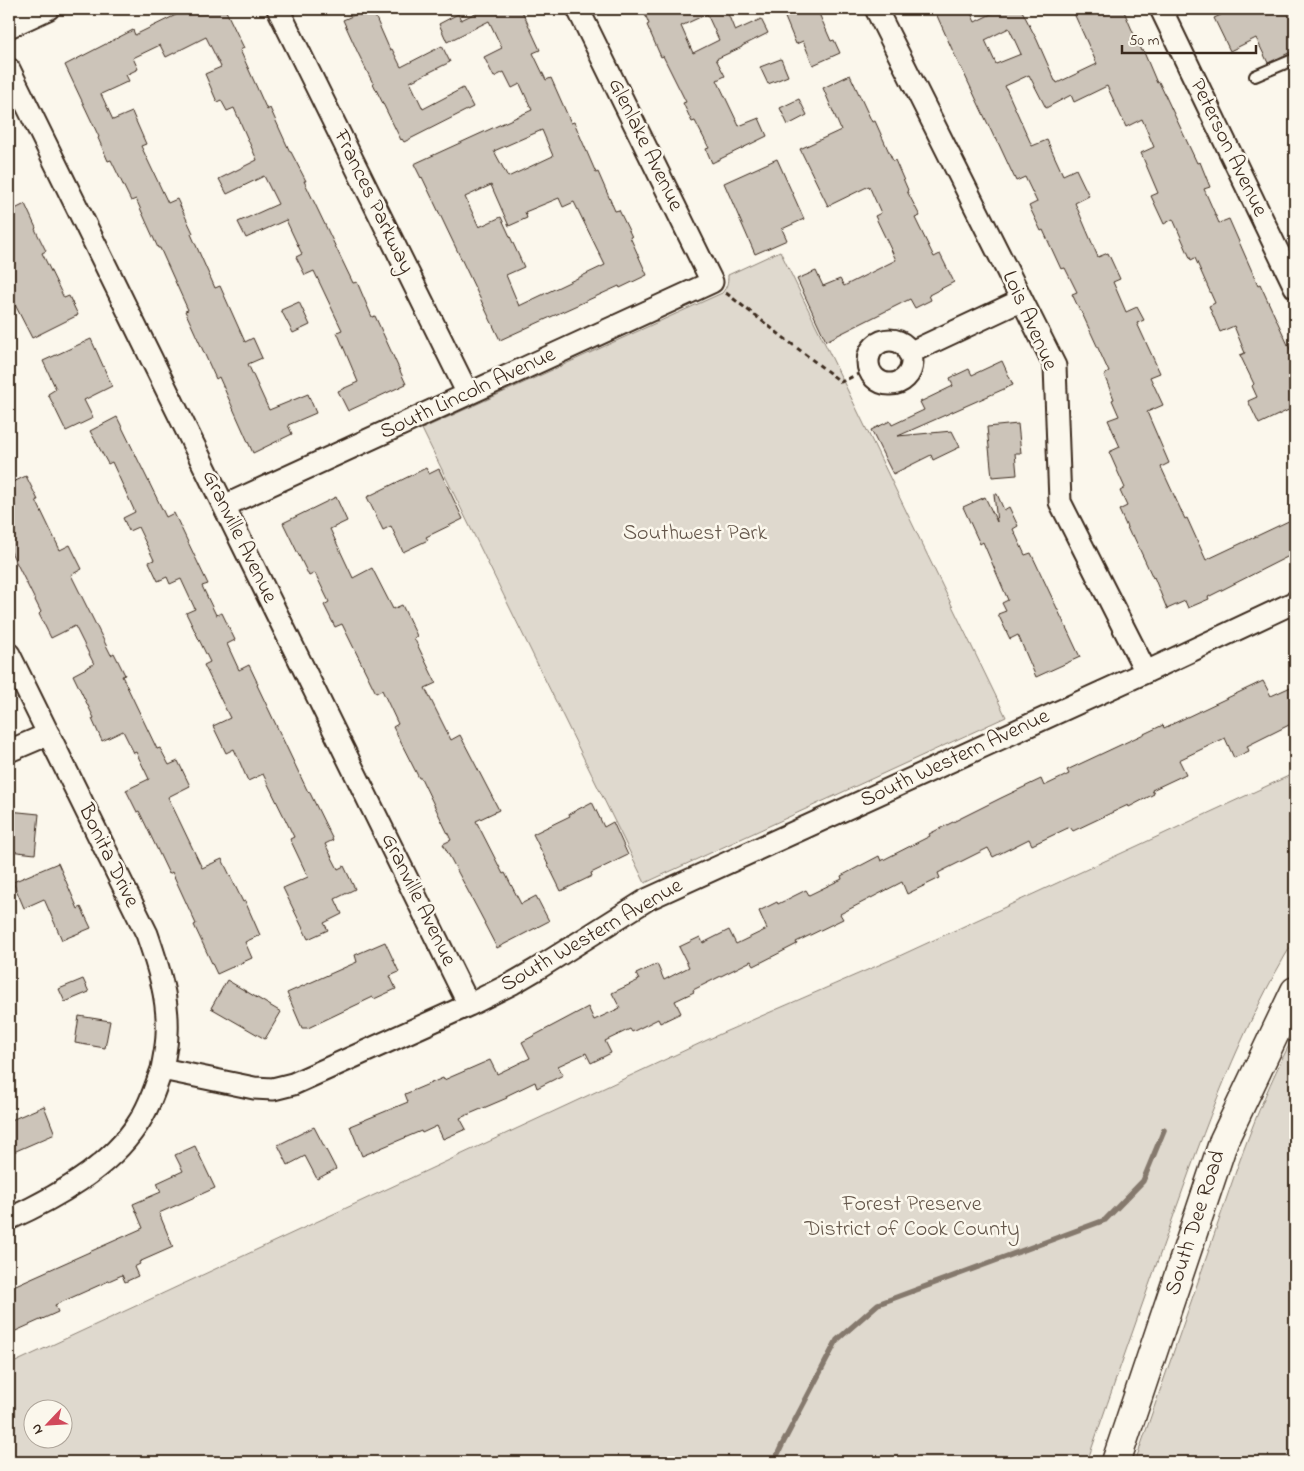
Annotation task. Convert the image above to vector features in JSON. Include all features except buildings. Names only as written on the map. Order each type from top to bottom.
[{"type":"main road","name":"South Dee Road","points":[[1116,1462],[1224,1140],[1295,992]]},
{"type":"street","points":[[9,27],[48,9]]},
{"type":"street","name":"Frances Parkway","points":[[278,9],[468,394]]},
{"type":"street","name":"Glenlake Avenue","points":[[578,9],[712,282]]},
{"type":"street","name":"Lois Avenue","points":[[876,9],[1054,366],[1060,502],[1146,672]]},
{"type":"street","name":"Peterson Avenue","points":[[1160,9],[1295,287]]},
{"type":"street","name":"Granville Avenue","points":[[9,69],[469,1005]]},
{"type":"street","name":"South Lincoln Avenue","points":[[224,506],[712,282]]},
{"type":"street","points":[[909,353],[1022,300]]},
{"type":"street","points":[[885,341],[899,342],[905,347],[912,359],[909,374],[898,383],[891,384],[878,381],[872,376],[869,369],[869,355],[873,348],[885,341]]},
{"type":"street","name":"South Western Avenue","points":[[162,1069],[254,1088],[272,1089],[293,1084],[310,1077],[469,1005],[537,969],[648,899],[1295,602]]},
{"type":"street","name":"Bonita Drive","points":[[9,654],[143,927],[160,970],[166,1004],[167,1034],[162,1069]]},
{"type":"street","points":[[9,751],[49,734]]},
{"type":"street","points":[[9,1219],[41,1204],[67,1188],[121,1146],[138,1124],[151,1098],[162,1069]]},
{"type":"lane","points":[[1255,76],[1295,59]]},
{"type":"path","points":[[712,282],[840,382],[869,369]]},
{"type":"green space","name":"Southwest Park","points":[[780,251],[1006,717],[645,883],[422,429],[722,293],[727,285],[728,275]]},
{"type":"green space","name":"Forest Preserve District of Cook County","points":[[1295,773],[1295,939],[1257,1008],[1210,1115],[1087,1462],[9,1462],[9,1365],[720,1034],[895,958]]},
{"type":"green space","points":[[1295,1034],[1295,1462],[1135,1462],[1248,1137],[1270,1085]]},
{"type":"waterway","points":[[774,1462],[837,1340],[878,1304],[1105,1220],[1143,1181],[1164,1130]]}]
